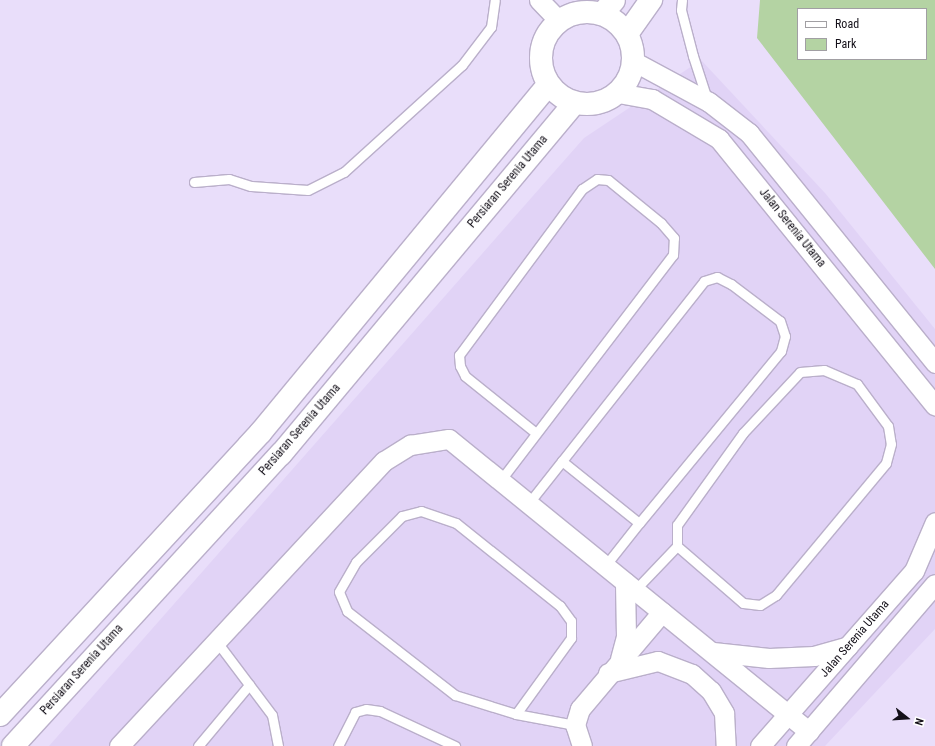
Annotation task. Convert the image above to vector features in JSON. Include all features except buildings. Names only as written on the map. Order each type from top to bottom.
[{"type":"street","points":[[540,0],[559,21]]},
{"type":"street","points":[[627,34],[651,0]]},
{"type":"street","points":[[608,7],[627,34],[632,47],[633,61],[628,79],[618,93],[597,104],[574,104],[564,100],[548,85],[542,72],[540,58],[542,44],[549,31],[559,21],[572,14],[608,7]]},
{"type":"street","points":[[633,61],[709,102],[749,133],[935,363]]},
{"type":"street","points":[[0,715],[261,432],[548,85]]},
{"type":"street","name":"Jalan Serenia Utama","points":[[618,93],[652,99],[719,139],[935,406]]},
{"type":"street","name":"Persiaran Serenia Utama","points":[[13,746],[281,454],[574,104]]},
{"type":"street","points":[[119,746],[384,461],[410,445],[449,439],[713,652],[809,732]]},
{"type":"street","name":"Jalan Serenia Utama","points":[[760,746],[914,571],[935,522]]},
{"type":"street","name":"Jalan Serenia Utama","points":[[796,746],[935,584]]},
{"type":"street","points":[[614,667],[626,636],[630,586]]},
{"type":"street","points":[[582,746],[576,725],[580,709],[662,612]]},
{"type":"street","points":[[713,652],[777,658],[814,656],[848,646]]},
{"type":"street","points":[[614,667],[658,661],[692,674],[711,691],[724,713],[726,746]]},
{"type":"lane","points":[[194,182],[229,179],[251,186],[308,190],[344,172],[462,64],[491,26],[495,0]]},
{"type":"lane","points":[[682,0],[681,10],[693,56],[709,102]]},
{"type":"lane","points":[[500,481],[673,255],[674,238],[661,223],[608,180],[597,179],[582,189],[459,355],[460,366],[465,376],[536,433]]},
{"type":"lane","points":[[528,504],[704,281],[717,277],[731,284],[780,321],[786,336],[781,351],[605,566]]},
{"type":"lane","points":[[630,586],[677,546],[677,525],[743,433],[800,372],[824,370],[857,384],[888,426],[891,444],[886,463],[776,595],[760,605],[743,603],[677,546]]},
{"type":"lane","points":[[562,461],[639,523]]},
{"type":"lane","points":[[516,714],[571,638],[571,621],[560,606],[456,523],[421,510],[402,516],[356,562],[339,592],[347,611],[455,695],[516,714],[576,725]]},
{"type":"lane","points":[[217,642],[272,715],[278,746]]},
{"type":"lane","points":[[198,746],[249,685]]},
{"type":"lane","points":[[338,746],[355,712],[366,709],[380,711],[455,746]]},
{"type":"shaded area","points":[[701,60],[825,193],[935,329],[935,629],[825,746],[49,746],[584,138]]},
{"type":"green space","points":[[760,0],[935,0],[935,269],[757,38]]}]
